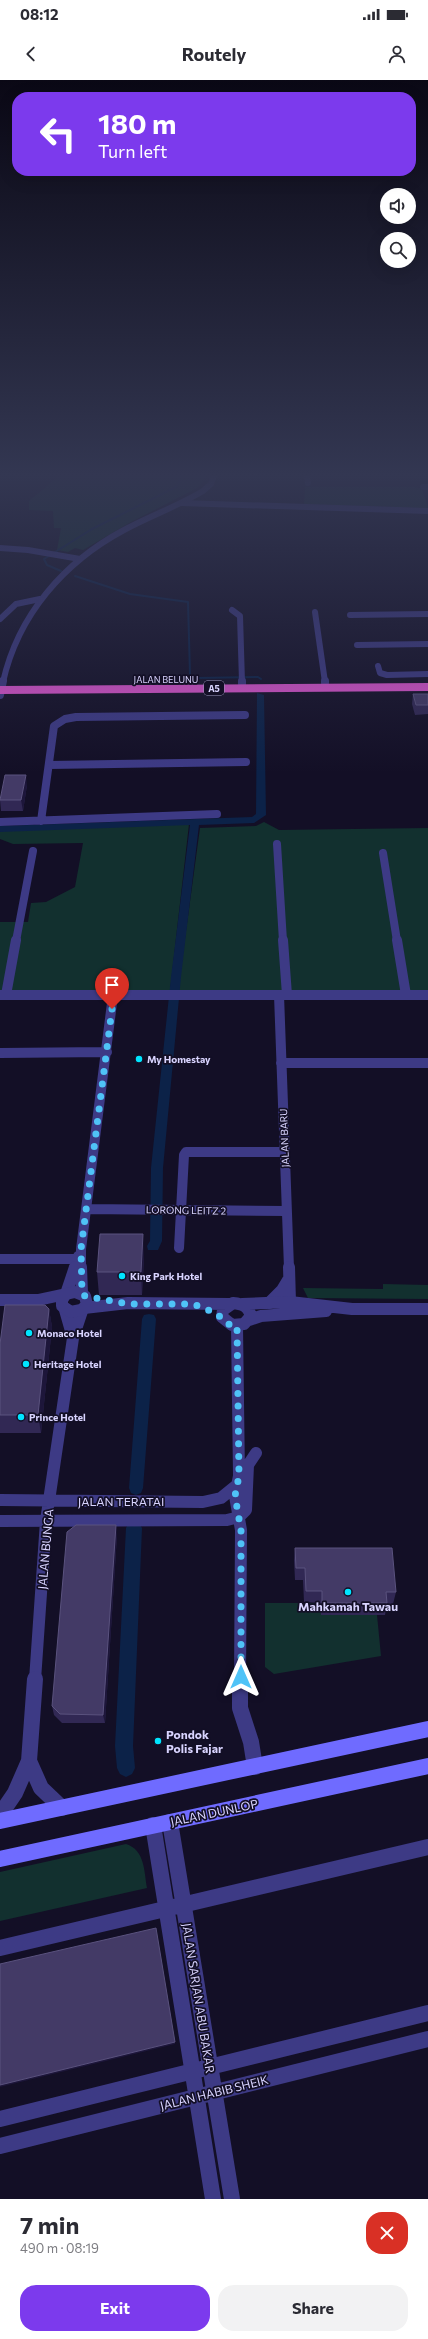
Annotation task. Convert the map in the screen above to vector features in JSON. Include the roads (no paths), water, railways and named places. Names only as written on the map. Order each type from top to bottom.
[{"type":"highway","name":"JALAN BELUNU","points":[[1,689],[242,679],[325,683],[428,682]]},
{"type":"highway","name":"JALAN BELUNU","points":[[1,689],[428,687]]},
{"type":"main road","points":[[0,1821],[428,1729]]},
{"type":"main road","name":"JALAN DUNLOP","points":[[0,1859],[428,1766]]},
{"type":"street","points":[[1,689],[6,667],[16,643],[40,599],[61,575]]},
{"type":"street","points":[[0,619],[16,604],[40,599]]},
{"type":"street","points":[[232,610],[240,616],[242,679]]},
{"type":"street","points":[[315,612],[325,683]]},
{"type":"street","points":[[350,615],[428,614]]},
{"type":"street","points":[[357,645],[428,644]]},
{"type":"street","points":[[378,666],[380,673],[387,675],[428,674]]},
{"type":"street","points":[[41,821],[54,726],[65,719],[76,717],[245,715]]},
{"type":"street","points":[[49,765],[246,762]]},
{"type":"street","points":[[0,822],[217,814]]},
{"type":"street","name":"JALAN BARU","points":[[277,844],[283,995],[281,1063],[290,1302]]},
{"type":"street","points":[[33,852],[3,995],[428,995]]},
{"type":"street","points":[[383,853],[406,995]]},
{"type":"street","points":[[63,1308],[62,1300],[66,1294],[79,1254],[107,1052],[113,995]]},
{"type":"street","points":[[0,1053],[107,1052]]},
{"type":"street","points":[[281,1063],[428,1063]]},
{"type":"street","points":[[179,1248],[184,1155],[186,1152],[284,1152]]},
{"type":"street","name":"LORONG LEITZ 2","points":[[86,1209],[286,1211]]},
{"type":"street","points":[[0,1259],[79,1254]]},
{"type":"street","points":[[79,1254],[84,1295],[88,1302],[83,1309]]},
{"type":"street","points":[[269,1303],[282,1290],[288,1280]]},
{"type":"street","points":[[0,1300],[38,1300],[75,1292],[128,1304]]},
{"type":"street","points":[[19,1300],[63,1308],[73,1313],[83,1309],[128,1304],[242,1304],[290,1302],[352,1309]]},
{"type":"street","points":[[270,1315],[289,1306],[290,1302]]},
{"type":"street","points":[[193,1304],[216,1313],[224,1321],[237,1326],[244,1324],[249,1320],[270,1315],[352,1309],[428,1309]]},
{"type":"street","points":[[224,1321],[223,1310],[230,1304]]},
{"type":"street","points":[[242,1304],[251,1312],[249,1320]]},
{"type":"street","name":"JALAN BUNGA","points":[[63,1308],[73,1338]]},
{"type":"street","name":"JALAN BUNGA","points":[[0,1815],[15,1793],[29,1761],[46,1521],[73,1338],[83,1309]]},
{"type":"street","points":[[237,1326],[238,1485],[233,1518],[241,1540],[240,1708],[251,1742],[255,1767]]},
{"type":"street","points":[[233,1518],[243,1514],[248,1506],[248,1465],[256,1453]]},
{"type":"street","name":"JALAN TERATAI","points":[[0,1500],[203,1502],[221,1498],[238,1485]]},
{"type":"street","name":"JALAN TERATAI","points":[[0,1521],[233,1518]]},
{"type":"street","name":"JALAN BUNGA","points":[[29,1761],[36,1780],[41,1788],[62,1808]]},
{"type":"street","name":"JALAN SARJAN ABU BAKAR","points":[[170,1822],[232,2199]]},
{"type":"street","name":"JALAN SARJAN ABU BAKAR","points":[[153,1825],[213,2199]]},
{"type":"street","points":[[0,1948],[428,1847]]},
{"type":"street","points":[[0,2119],[428,2013]]},
{"type":"street","name":"JALAN HABIB SHEIK","points":[[0,2146],[428,2039]]},
{"type":"waterway","points":[[75,576],[130,594],[188,602],[190,675],[197,678],[258,677],[261,679]]},
{"type":"waterway","points":[[195,822],[254,820],[261,815],[260,695]]},
{"type":"waterway","points":[[0,829],[195,822]]},
{"type":"waterway","points":[[153,1246],[156,1241],[157,1168],[176,977],[195,822]]},
{"type":"waterway","points":[[136,1488],[149,1319]]},
{"type":"waterway","points":[[126,1768],[124,1746],[134,1528]]},
{"type":"place","name":"My Homestay","points":[[139,1059]]},
{"type":"place","name":"King Park Hotel","points":[[122,1276]]},
{"type":"place","name":"Monaco Hotel","points":[[29,1333]]},
{"type":"place","name":"Heritage Hotel","points":[[26,1364]]},
{"type":"place","name":"Prince Hotel","points":[[21,1417]]},
{"type":"place","name":"Mahkamah Tawau","points":[[348,1592]]},
{"type":"place","name":"Pondok Polis Fajar","points":[[158,1741]]}]
